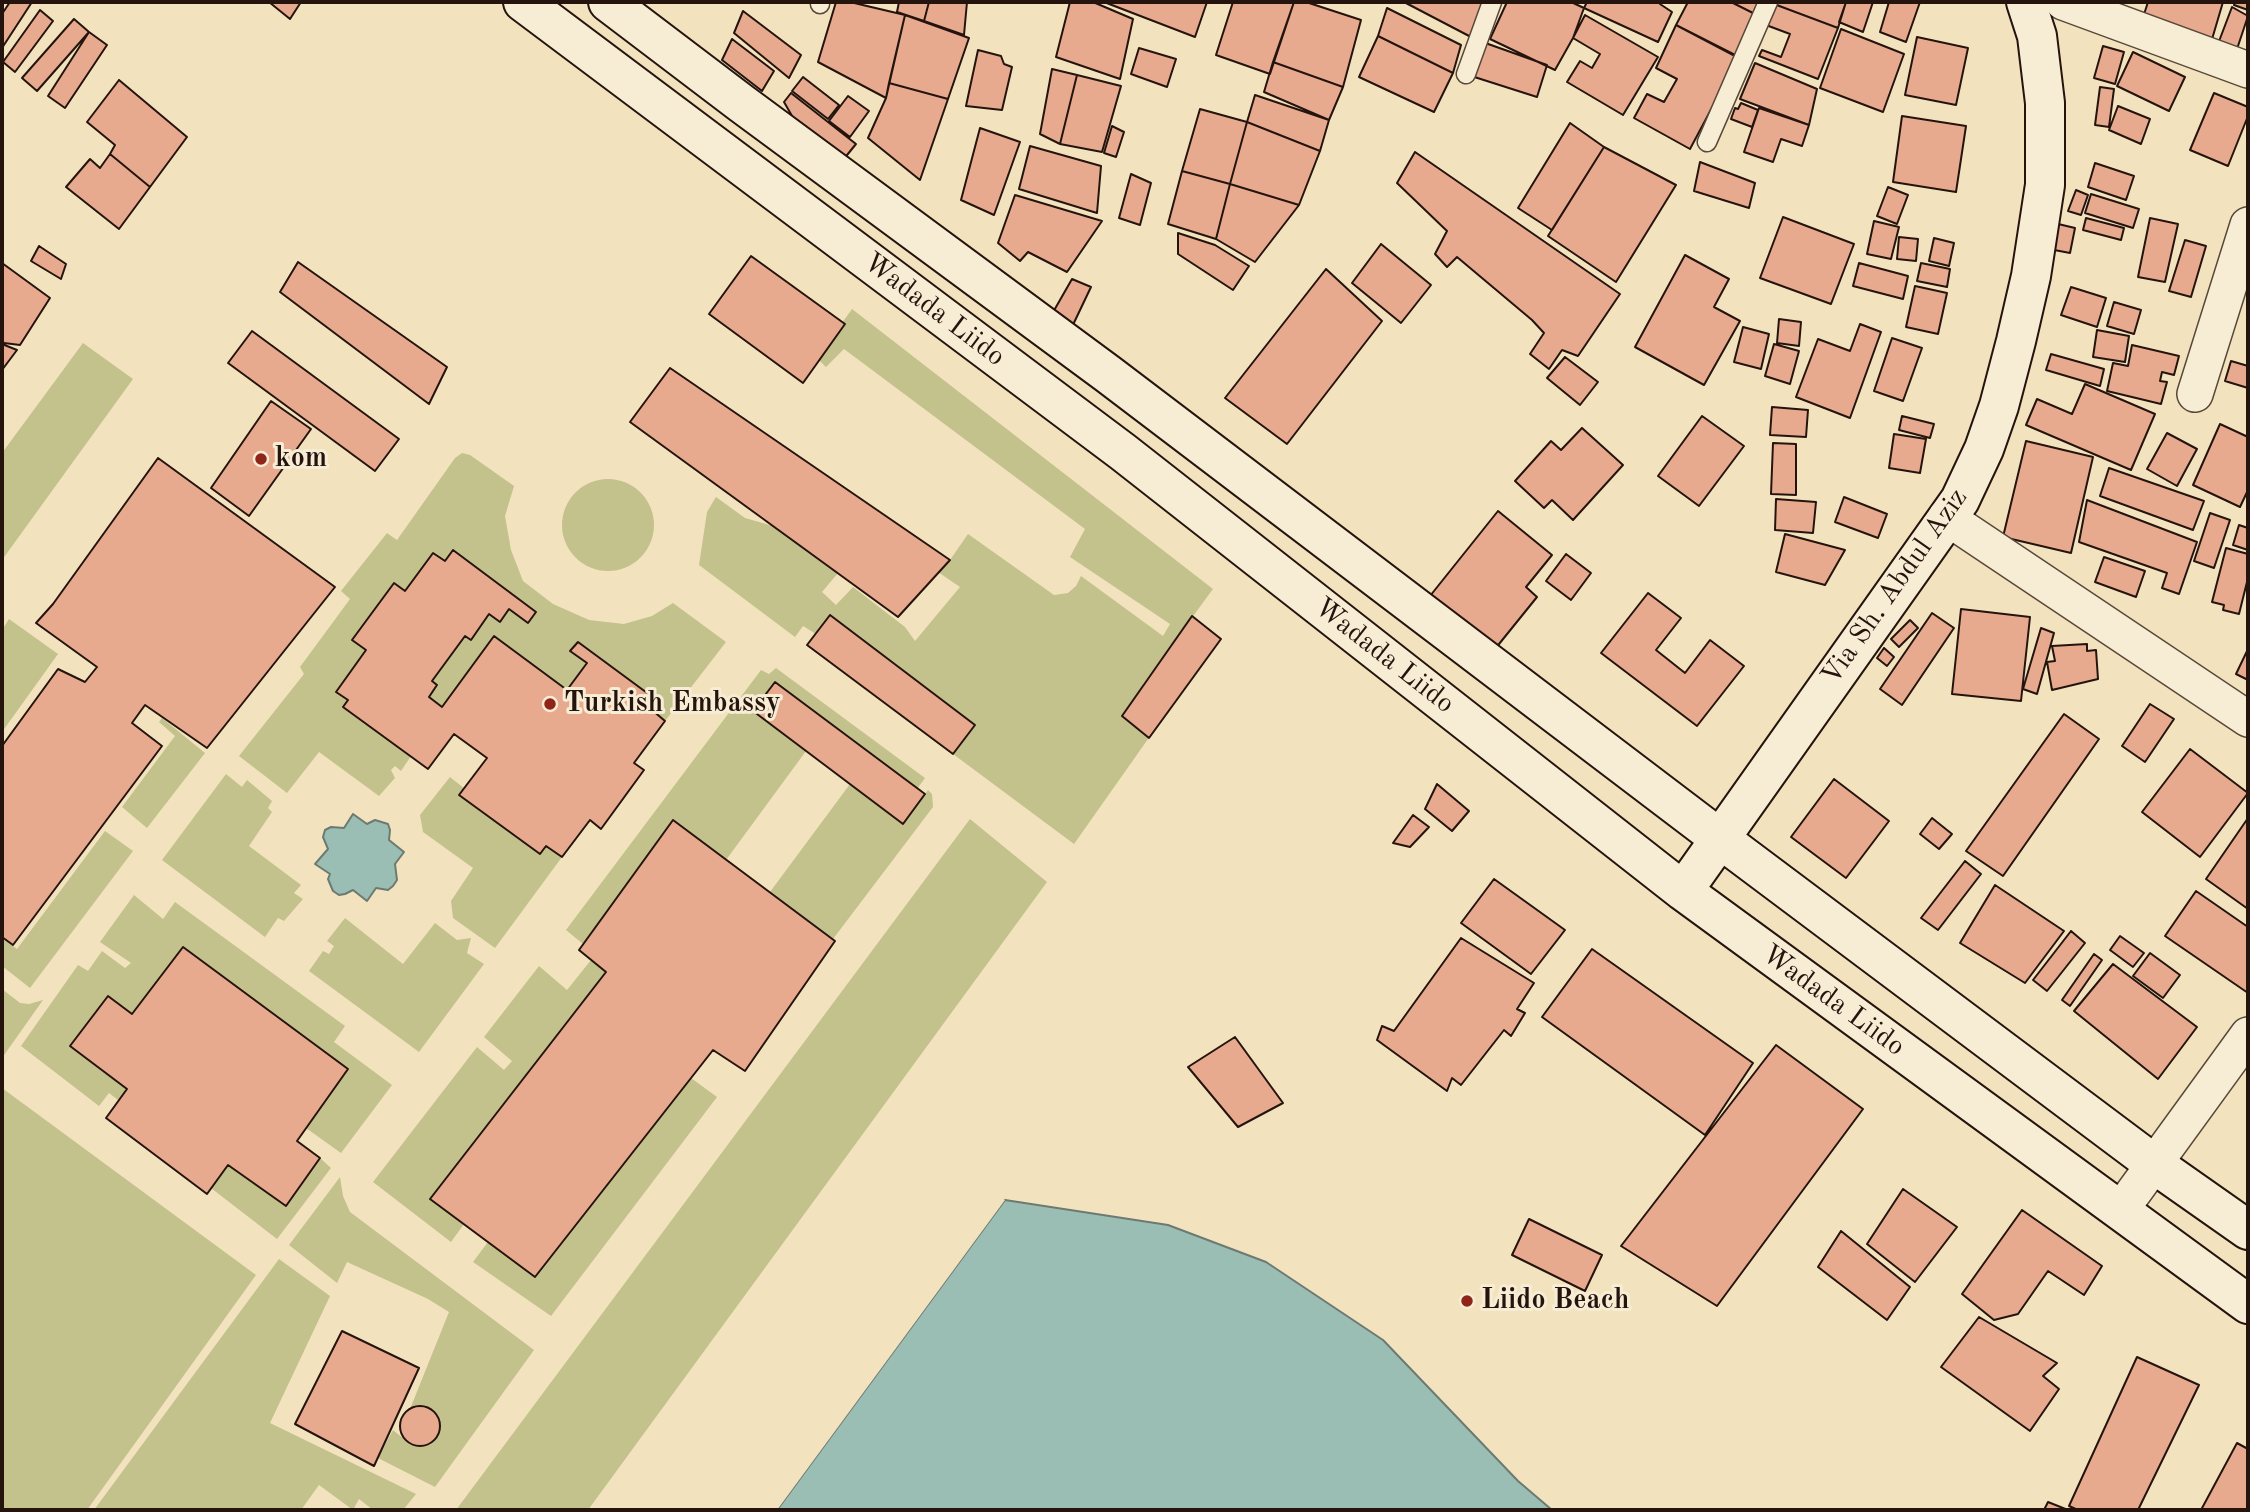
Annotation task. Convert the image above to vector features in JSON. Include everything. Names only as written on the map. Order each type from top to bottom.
[{"type":"main road","name":"Wadada Liido","points":[[523,2],[1123,452],[1683,891],[2248,1304]]},
{"type":"main road","name":"Wadada Liido","points":[[608,2],[1108,373],[1719,838],[2154,1164],[2248,1230]]},
{"type":"main road","name":"Via Sh. Abdul Aziz","points":[[1683,891],[1960,499],[1984,449],[1999,406],[2031,276],[2045,185],[2045,103],[2037,36],[2026,2]]},
{"type":"street","points":[[2063,2],[2125,13],[2248,70]]},
{"type":"street","points":[[2194,394],[2248,225]]},
{"type":"street","points":[[1946,517],[2248,719]]},
{"type":"street","points":[[2120,1210],[2248,1035]]},
{"type":"lane","points":[[1466,74],[1492,2]]},
{"type":"lane","points":[[1707,142],[1768,2]]},
{"type":"shaded area","points":[[852,309],[1213,589],[1143,684],[1172,705],[1074,844],[953,754],[974,724],[830,616],[816,634],[803,626],[795,637],[699,565],[707,512],[716,497],[745,518],[773,526],[838,573],[822,592],[836,605],[853,587],[905,627],[915,641],[960,587],[938,572],[968,534],[1054,595],[1068,593],[1076,586],[1081,576],[1163,636],[1170,624],[1070,557],[1085,529],[844,349],[826,367],[817,358]]},
{"type":"shaded area","points":[[83,343],[133,379],[2,560],[2,453]]},
{"type":"shaded area","points":[[462,453],[470,455],[514,486],[505,516],[511,550],[523,581],[553,604],[589,620],[624,624],[652,616],[673,603],[726,642],[665,721],[652,710],[658,701],[578,642],[571,651],[587,663],[567,690],[494,636],[442,707],[429,697],[437,686],[432,681],[465,636],[471,640],[489,614],[500,621],[509,609],[528,623],[536,612],[454,551],[445,561],[433,553],[405,591],[353,640],[366,650],[336,691],[348,700],[343,707],[411,756],[401,771],[395,766],[391,770],[395,778],[379,796],[319,752],[287,793],[239,756],[304,674],[300,667],[350,599],[341,591],[387,533],[397,540],[455,458]]},
{"type":"shaded area","points":[[608,479],[626,482],[641,492],[651,507],[654,525],[651,543],[641,558],[626,568],[608,571],[590,568],[575,558],[565,543],[562,525],[565,507],[575,492],[590,482]]},
{"type":"shaded area","points":[[9,619],[58,654],[2,732],[2,630]]},
{"type":"shaded area","points":[[776,668],[925,778],[917,789],[925,794],[928,790],[932,794],[933,807],[833,939],[770,892],[850,784],[806,751],[726,860],[673,820],[583,944],[566,930],[761,670],[769,674]]},
{"type":"shaded area","points":[[162,718],[205,753],[147,828],[122,807],[175,736],[159,722]]},
{"type":"shaded area","points":[[226,774],[242,787],[247,780],[272,801],[268,808],[272,812],[249,846],[301,885],[294,893],[303,899],[284,921],[278,918],[265,937],[162,860]]},
{"type":"shaded area","points":[[450,777],[465,789],[460,796],[539,854],[546,846],[562,857],[495,948],[453,918],[451,901],[473,868],[423,832],[420,815]]},
{"type":"shaded area","points":[[970,819],[1047,882],[588,1510],[456,1510]]},
{"type":"shaded area","points":[[105,831],[133,851],[30,988],[2,966],[2,938],[17,949]]},
{"type":"shaded area","points":[[134,895],[163,919],[175,902],[345,1026],[334,1042],[392,1085],[341,1153],[306,1128],[348,1069],[183,947],[132,1014],[108,997],[70,1045],[127,1089],[118,1100],[109,1093],[99,1106],[21,1046],[78,965],[88,971],[102,951],[125,968],[131,963],[100,942]]},
{"type":"shaded area","points":[[345,918],[403,964],[435,923],[457,940],[471,938],[467,953],[484,964],[419,1052],[309,971],[323,951],[329,954],[334,946],[327,941]]},
{"type":"shaded area","points":[[591,960],[606,972],[430,1199],[464,1224],[451,1242],[373,1182],[477,1047],[504,1070],[512,1061],[484,1037],[539,966],[567,990]]},
{"type":"shaded area","points":[[2,989],[20,1003],[29,1004],[43,1000],[2,1058]]},
{"type":"shaded area","points":[[691,1078],[717,1097],[551,1316],[473,1262],[488,1242],[535,1277]]},
{"type":"shaded area","points":[[2,1088],[256,1275],[87,1510],[2,1510]]},
{"type":"shaded area","points":[[320,1158],[331,1168],[277,1239],[211,1188],[228,1165],[286,1206]]},
{"type":"shaded area","points":[[340,1177],[343,1196],[350,1212],[534,1350],[435,1487],[378,1458],[393,1430],[410,1444],[420,1446],[430,1444],[438,1437],[438,1416],[430,1409],[420,1406],[410,1409],[449,1312],[428,1299],[347,1262],[337,1283],[289,1245]]},
{"type":"shaded area","points":[[279,1259],[330,1296],[270,1423],[416,1494],[403,1510],[373,1510],[359,1499],[353,1510],[319,1485],[301,1510],[94,1510]]},
{"type":"water","points":[[353,814],[367,824],[375,820],[388,824],[389,840],[404,852],[395,864],[397,880],[393,886],[388,890],[376,888],[367,901],[353,890],[339,895],[333,891],[328,879],[330,874],[315,864],[328,849],[323,837],[325,830],[331,827],[344,828]]},
{"type":"water","points":[[1005,1200],[1168,1225],[1266,1262],[1383,1340],[1518,1481],[1552,1510],[777,1510]]},
{"type":"pier","points":[[1002,1199],[1005,1200],[777,1510],[774,1510]]},
{"type":"building","points":[[10,2],[32,2],[2,48],[2,14]]},
{"type":"building","points":[[269,2],[301,2],[290,19]]},
{"type":"building","points":[[836,2],[850,2],[905,15],[886,98],[818,62]]},
{"type":"building","points":[[899,2],[929,2],[924,21],[897,12]]},
{"type":"building","points":[[929,2],[967,2],[964,35],[924,21]]},
{"type":"building","points":[[1070,2],[1093,2],[1133,19],[1120,79],[1056,57]]},
{"type":"building","points":[[1104,2],[1207,2],[1195,37]]},
{"type":"building","points":[[1233,2],[1294,2],[1270,74],[1216,55]]},
{"type":"building","points":[[1294,2],[1306,2],[1361,20],[1343,87],[1273,62]]},
{"type":"building","points":[[1404,2],[1485,2],[1471,37]]},
{"type":"building","points":[[1507,2],[1571,2],[1584,8],[1573,38],[1555,70],[1490,39]]},
{"type":"building","points":[[1587,2],[1663,2],[1660,4],[1672,12],[1658,42],[1584,8]]},
{"type":"building","points":[[1688,2],[1731,2],[1757,15],[1735,56],[1676,25]]},
{"type":"building","points":[[1731,2],[1762,2],[1757,15]]},
{"type":"building","points":[[1846,2],[1838,28],[1774,4]]},
{"type":"building","points":[[1846,2],[1873,2],[1863,32],[1839,22]]},
{"type":"building","points":[[1889,2],[1920,2],[1906,42],[1880,32]]},
{"type":"building","points":[[2148,2],[2223,2],[2205,63],[2137,36]]},
{"type":"building","points":[[2235,2],[2248,2],[2248,10],[2234,5]]},
{"type":"building","points":[[1774,4],[1838,28],[1818,79],[1759,56],[1762,50],[1781,57],[1790,34],[1766,25]]},
{"type":"building","points":[[2232,7],[2248,16],[2233,61],[2210,65]]},
{"type":"building","points":[[1387,8],[1461,45],[1453,73],[1378,36]]},
{"type":"building","points":[[40,10],[53,21],[15,72],[3,62]]},
{"type":"building","points":[[743,11],[801,55],[789,78],[734,33]]},
{"type":"building","points":[[905,15],[969,38],[948,99],[889,83]]},
{"type":"building","points":[[1585,15],[1658,57],[1623,115],[1567,82],[1580,61],[1592,68],[1600,54],[1573,38]]},
{"type":"building","points":[[74,19],[89,32],[37,91],[22,78]]},
{"type":"building","points":[[1676,25],[1739,57],[1690,149],[1634,118],[1647,94],[1664,102],[1677,79],[1656,68]]},
{"type":"building","points":[[1841,29],[1904,54],[1883,112],[1820,88]]},
{"type":"building","points":[[89,32],[107,45],[65,108],[48,96]]},
{"type":"building","points":[[1378,36],[1453,73],[1434,112],[1359,77]]},
{"type":"building","points":[[1917,37],[1968,48],[1956,105],[1905,95]]},
{"type":"building","points":[[732,39],[774,71],[762,91],[722,60]]},
{"type":"building","points":[[1477,40],[1547,65],[1537,97],[1465,74]]},
{"type":"building","points":[[2103,46],[2124,52],[2115,84],[2094,78]]},
{"type":"building","points":[[1139,48],[1176,59],[1167,87],[1131,74]]},
{"type":"building","points":[[978,50],[1001,56],[1004,64],[1012,67],[1002,110],[966,106]]},
{"type":"building","points":[[2133,52],[2185,77],[2169,111],[2117,86]]},
{"type":"building","points":[[1273,62],[1343,87],[1329,120],[1264,92]]},
{"type":"building","points":[[1755,63],[1817,89],[1809,125],[1740,99]]},
{"type":"building","points":[[1052,69],[1077,75],[1060,144],[1040,134]]},
{"type":"building","points":[[1077,75],[1121,86],[1102,152],[1060,144]]},
{"type":"building","points":[[803,77],[839,105],[828,119],[792,91]]},
{"type":"building","points":[[119,80],[187,137],[150,187],[110,154],[115,145],[87,122]]},
{"type":"building","points":[[889,83],[948,99],[920,180],[868,138],[886,98]]},
{"type":"building","points":[[2100,87],[2114,89],[2109,127],[2095,125]]},
{"type":"building","points":[[791,93],[856,144],[843,160],[796,123],[784,102]]},
{"type":"building","points":[[2214,93],[2248,107],[2248,116],[2228,166],[2190,150]]},
{"type":"building","points":[[1255,95],[1329,120],[1320,151],[1247,122]]},
{"type":"building","points":[[848,96],[869,111],[850,137],[829,121]]},
{"type":"building","points":[[1741,103],[1758,110],[1752,127],[1731,119],[1735,108],[1738,109]]},
{"type":"building","points":[[2118,106],[2150,119],[2141,144],[2109,130]]},
{"type":"building","points":[[1759,108],[1809,125],[1802,146],[1781,139],[1773,162],[1744,152]]},
{"type":"building","points":[[1200,109],[1247,122],[1230,184],[1182,171]]},
{"type":"building","points":[[1902,116],[1966,126],[1956,192],[1893,182]]},
{"type":"building","points":[[1247,122],[1320,151],[1299,205],[1230,184]]},
{"type":"building","points":[[1570,123],[1604,147],[1552,230],[1518,208]]},
{"type":"building","points":[[1112,126],[1124,132],[1116,157],[1104,153]]},
{"type":"building","points":[[980,128],[1020,142],[994,215],[961,200]]},
{"type":"building","points":[[1030,146],[1101,166],[1097,213],[1019,189]]},
{"type":"building","points":[[1604,147],[1676,185],[1616,282],[1548,236]]},
{"type":"building","points":[[1415,152],[1620,294],[1578,356],[1562,350],[1549,369],[1530,354],[1544,333],[1532,320],[1457,257],[1447,267],[1435,254],[1447,231],[1397,183]]},
{"type":"building","points":[[110,154],[150,187],[119,229],[66,187],[90,159],[100,168]]},
{"type":"building","points":[[1700,162],[1755,183],[1749,208],[1694,191]]},
{"type":"building","points":[[2095,163],[2134,176],[2126,200],[2088,187]]},
{"type":"building","points":[[1182,171],[1230,184],[1216,239],[1168,224]]},
{"type":"building","points":[[1131,174],[1151,183],[1140,225],[1119,218]]},
{"type":"building","points":[[1230,184],[1299,205],[1255,262],[1216,239]]},
{"type":"building","points":[[1888,187],[1908,195],[1897,224],[1877,216]]},
{"type":"building","points":[[2076,190],[2088,195],[2081,215],[2068,211]]},
{"type":"building","points":[[2091,194],[2139,209],[2133,228],[2085,213]]},
{"type":"building","points":[[1015,195],[1102,221],[1067,272],[1028,252],[1020,261],[998,243]]},
{"type":"building","points":[[1783,217],[1854,244],[1831,304],[1760,278]]},
{"type":"building","points":[[2086,218],[2124,228],[2121,240],[2083,230]]},
{"type":"building","points":[[2150,218],[2178,224],[2165,282],[2138,277]]},
{"type":"building","points":[[1874,221],[1899,227],[1891,259],[1867,254]]},
{"type":"building","points":[[2054,223],[2075,228],[2070,253],[2049,249]]},
{"type":"building","points":[[1178,233],[1215,245],[1249,266],[1233,290],[1178,254]]},
{"type":"building","points":[[1899,237],[1918,239],[1916,261],[1897,259]]},
{"type":"building","points":[[1934,238],[1954,243],[1949,266],[1929,261]]},
{"type":"building","points":[[2185,240],[2206,246],[2191,297],[2169,291]]},
{"type":"building","points":[[1381,244],[1431,285],[1401,323],[1352,283]]},
{"type":"building","points":[[39,246],[66,264],[61,279],[31,261]]},
{"type":"building","points":[[1685,255],[1729,279],[1714,307],[1740,321],[1704,385],[1635,347]]},
{"type":"building","points":[[751,256],[845,324],[803,383],[709,314]]},
{"type":"building","points":[[298,262],[447,367],[429,404],[280,292]]},
{"type":"building","points":[[2,263],[50,298],[20,345],[4,343],[2,340]]},
{"type":"building","points":[[1859,263],[1908,276],[1903,299],[1853,286]]},
{"type":"building","points":[[1921,263],[1950,269],[1947,287],[1917,281]]},
{"type":"building","points":[[1326,269],[1382,321],[1287,444],[1225,398]]},
{"type":"building","points":[[1072,279],[1091,287],[1071,329],[1052,314]]},
{"type":"building","points":[[1915,286],[1947,293],[1938,334],[1906,327]]},
{"type":"building","points":[[2071,287],[2106,298],[2097,327],[2061,315]]},
{"type":"building","points":[[2114,302],[2141,310],[2134,334],[2107,326]]},
{"type":"building","points":[[1779,319],[1801,322],[1799,346],[1777,343]]},
{"type":"building","points":[[1860,324],[1881,332],[1850,418],[1796,397],[1818,339],[1850,351]]},
{"type":"building","points":[[1743,327],[1769,334],[1761,369],[1734,362]]},
{"type":"building","points":[[2097,330],[2129,336],[2125,362],[2093,357]]},
{"type":"building","points":[[252,331],[399,439],[375,471],[228,363]]},
{"type":"building","points":[[1892,338],[1922,348],[1903,401],[1874,391]]},
{"type":"building","points":[[2,344],[17,350],[2,370]]},
{"type":"building","points":[[1774,344],[1799,351],[1790,384],[1765,376]]},
{"type":"building","points":[[2132,345],[2179,356],[2174,375],[2162,372],[2160,381],[2167,382],[2161,404],[2107,391],[2113,363],[2128,366]]},
{"type":"building","points":[[2051,354],[2104,369],[2100,386],[2046,370]]},
{"type":"building","points":[[1565,357],[1598,382],[1580,405],[1547,378]]},
{"type":"building","points":[[2231,361],[2248,366],[2248,388],[2225,381]]},
{"type":"building","points":[[670,368],[950,560],[898,617],[630,422]]},
{"type":"building","points":[[2085,384],[2155,414],[2131,470],[2026,425],[2037,399],[2072,414]]},
{"type":"building","name":"kom","points":[[271,401],[311,429],[249,516],[211,488]]},
{"type":"building","points":[[1772,407],[1808,410],[1806,437],[1770,435]]},
{"type":"building","points":[[1702,416],[1744,446],[1699,506],[1658,476]]},
{"type":"building","points":[[1902,416],[1934,424],[1930,438],[1899,430]]},
{"type":"building","points":[[2220,424],[2248,437],[2248,490],[2240,507],[2193,485]]},
{"type":"building","points":[[1582,428],[1623,465],[1573,520],[1552,500],[1544,508],[1515,481],[1551,441],[1561,450]]},
{"type":"building","points":[[2167,433],[2197,449],[2177,486],[2147,469]]},
{"type":"building","points":[[1894,434],[1926,439],[1920,473],[1889,468]]},
{"type":"building","points":[[2026,441],[2093,457],[2071,553],[2003,537]]},
{"type":"building","points":[[1773,443],[1796,444],[1796,495],[1771,494]]},
{"type":"building","points":[[158,458],[335,587],[207,748],[145,705],[132,723],[162,746],[13,945],[2,937],[2,746],[58,669],[85,682],[97,667],[36,623],[53,604]]},
{"type":"building","points":[[2109,468],[2204,501],[2193,530],[2100,496]]},
{"type":"building","points":[[1844,497],[1887,514],[1878,538],[1835,522]]},
{"type":"building","points":[[1776,499],[1816,502],[1813,533],[1775,530]]},
{"type":"building","points":[[2087,500],[2197,542],[2179,594],[2162,588],[2167,573],[2079,542]]},
{"type":"building","points":[[1498,511],[1552,555],[1526,587],[1537,597],[1495,649],[1430,596]]},
{"type":"building","points":[[2210,513],[2230,520],[2214,568],[2194,561]]},
{"type":"building","points":[[2239,525],[2248,528],[2248,550],[2233,545]]},
{"type":"building","points":[[1785,534],[1845,550],[1825,585],[1776,572]]},
{"type":"building","points":[[2226,548],[2248,554],[2248,578],[2239,614],[2223,610],[2224,605],[2212,602]]},
{"type":"building","name":"Turkish Embassy","points":[[453,550],[536,612],[528,623],[509,609],[500,622],[489,614],[471,640],[465,636],[432,681],[437,685],[429,697],[442,707],[494,636],[567,690],[587,663],[570,651],[578,642],[658,701],[652,710],[665,721],[634,763],[644,770],[601,829],[590,820],[562,857],[546,846],[540,854],[459,795],[487,758],[454,734],[428,769],[343,707],[348,700],[336,692],[366,650],[352,640],[394,583],[405,591],[433,553],[445,561]]},
{"type":"building","points":[[1566,554],[1591,573],[1571,600],[1546,581]]},
{"type":"building","points":[[2104,557],[2145,571],[2136,597],[2095,582]]},
{"type":"building","points":[[1648,593],[1681,618],[1656,650],[1685,673],[1710,640],[1744,666],[1697,726],[1601,653]]},
{"type":"building","points":[[1961,609],[2030,617],[2021,701],[1952,694]]},
{"type":"building","points":[[1932,613],[1954,628],[1902,705],[1880,689]]},
{"type":"building","points":[[830,615],[975,725],[953,754],[807,645]]},
{"type":"building","points":[[1192,616],[1221,639],[1149,738],[1122,716]]},
{"type":"building","points":[[1910,620],[1918,628],[1899,647],[1891,639]]},
{"type":"building","points":[[2041,628],[2054,633],[2037,694],[2023,689]]},
{"type":"building","points":[[2087,644],[2087,651],[2096,650],[2098,679],[2052,690],[2047,662],[2055,661],[2052,646]]},
{"type":"building","points":[[1884,648],[1894,657],[1887,666],[1877,658]]},
{"type":"building","points":[[2248,649],[2248,680],[2236,674]]},
{"type":"building","points":[[775,682],[925,794],[903,824],[753,711]]},
{"type":"building","points":[[2150,704],[2174,719],[2145,762],[2122,746]]},
{"type":"building","points":[[2064,714],[2099,739],[2003,876],[1966,851]]},
{"type":"building","points":[[2190,749],[2248,793],[2200,857],[2142,812]]},
{"type":"building","points":[[1834,779],[1889,821],[1846,878],[1791,837]]},
{"type":"building","points":[[1437,784],[1469,811],[1452,831],[1425,809]]},
{"type":"building","points":[[1413,815],[1429,827],[1410,847],[1393,843]]},
{"type":"building","points":[[1932,818],[1952,834],[1939,849],[1920,834]]},
{"type":"building","points":[[2248,818],[2248,909],[2206,879]]},
{"type":"building","points":[[673,820],[835,941],[745,1071],[713,1050],[535,1277],[430,1199],[606,972],[579,950]]},
{"type":"building","points":[[1965,861],[1981,874],[1938,930],[1921,918]]},
{"type":"building","points":[[1494,879],[1565,930],[1531,974],[1461,923]]},
{"type":"building","points":[[1995,885],[2064,931],[2025,983],[1960,943]]},
{"type":"building","points":[[2196,891],[2248,927],[2248,993],[2165,936]]},
{"type":"building","points":[[2071,931],[2085,943],[2047,991],[2033,980]]},
{"type":"building","points":[[2120,936],[2144,953],[2133,967],[2110,950]]},
{"type":"building","points":[[1461,938],[1534,983],[1517,1009],[1525,1013],[1511,1036],[1504,1030],[1461,1085],[1452,1078],[1447,1091],[1377,1040],[1382,1026],[1394,1031]]},
{"type":"building","points":[[183,947],[348,1069],[297,1141],[320,1158],[286,1206],[228,1165],[207,1194],[106,1118],[127,1089],[70,1046],[108,996],[132,1014]]},
{"type":"building","points":[[1592,949],[1753,1063],[1705,1135],[1542,1017]]},
{"type":"building","points":[[2150,953],[2180,975],[2163,998],[2133,976]]},
{"type":"building","points":[[2094,954],[2102,960],[2070,1006],[2062,1000]]},
{"type":"building","points":[[2113,964],[2197,1027],[2158,1079],[2074,1011]]},
{"type":"building","points":[[1235,1037],[1283,1103],[1238,1127],[1188,1067]]},
{"type":"building","points":[[1776,1045],[1863,1109],[1717,1306],[1621,1246]]},
{"type":"building","points":[[1903,1189],[1957,1227],[1915,1282],[1867,1244]]},
{"type":"building","points":[[2022,1210],[2102,1266],[2084,1295],[2048,1271],[2018,1314],[1994,1320],[1962,1294]]},
{"type":"building","points":[[1529,1219],[1602,1255],[1585,1291],[1512,1255]]},
{"type":"building","points":[[1841,1231],[1910,1287],[1887,1320],[1818,1267]]},
{"type":"building","points":[[1979,1317],[2057,1363],[2043,1376],[2059,1389],[2030,1431],[1941,1367]]},
{"type":"building","points":[[342,1331],[419,1368],[374,1466],[295,1424]]},
{"type":"building","points":[[2137,1357],[2199,1385],[2138,1510],[2078,1510],[2069,1506]]},
{"type":"building","points":[[420,1406],[434,1412],[440,1426],[434,1440],[420,1446],[406,1440],[400,1426],[406,1412]]},
{"type":"building","points":[[2237,1443],[2248,1449],[2248,1510],[2201,1510]]},
{"type":"building","points":[[2048,1502],[2068,1510],[2044,1510]]},
{"type":"place","name":"kom","points":[[261,459]]},
{"type":"place","name":"Turkish Embassy","points":[[550,704]]},
{"type":"place","name":"Liido Beach","points":[[1467,1301]]}]
